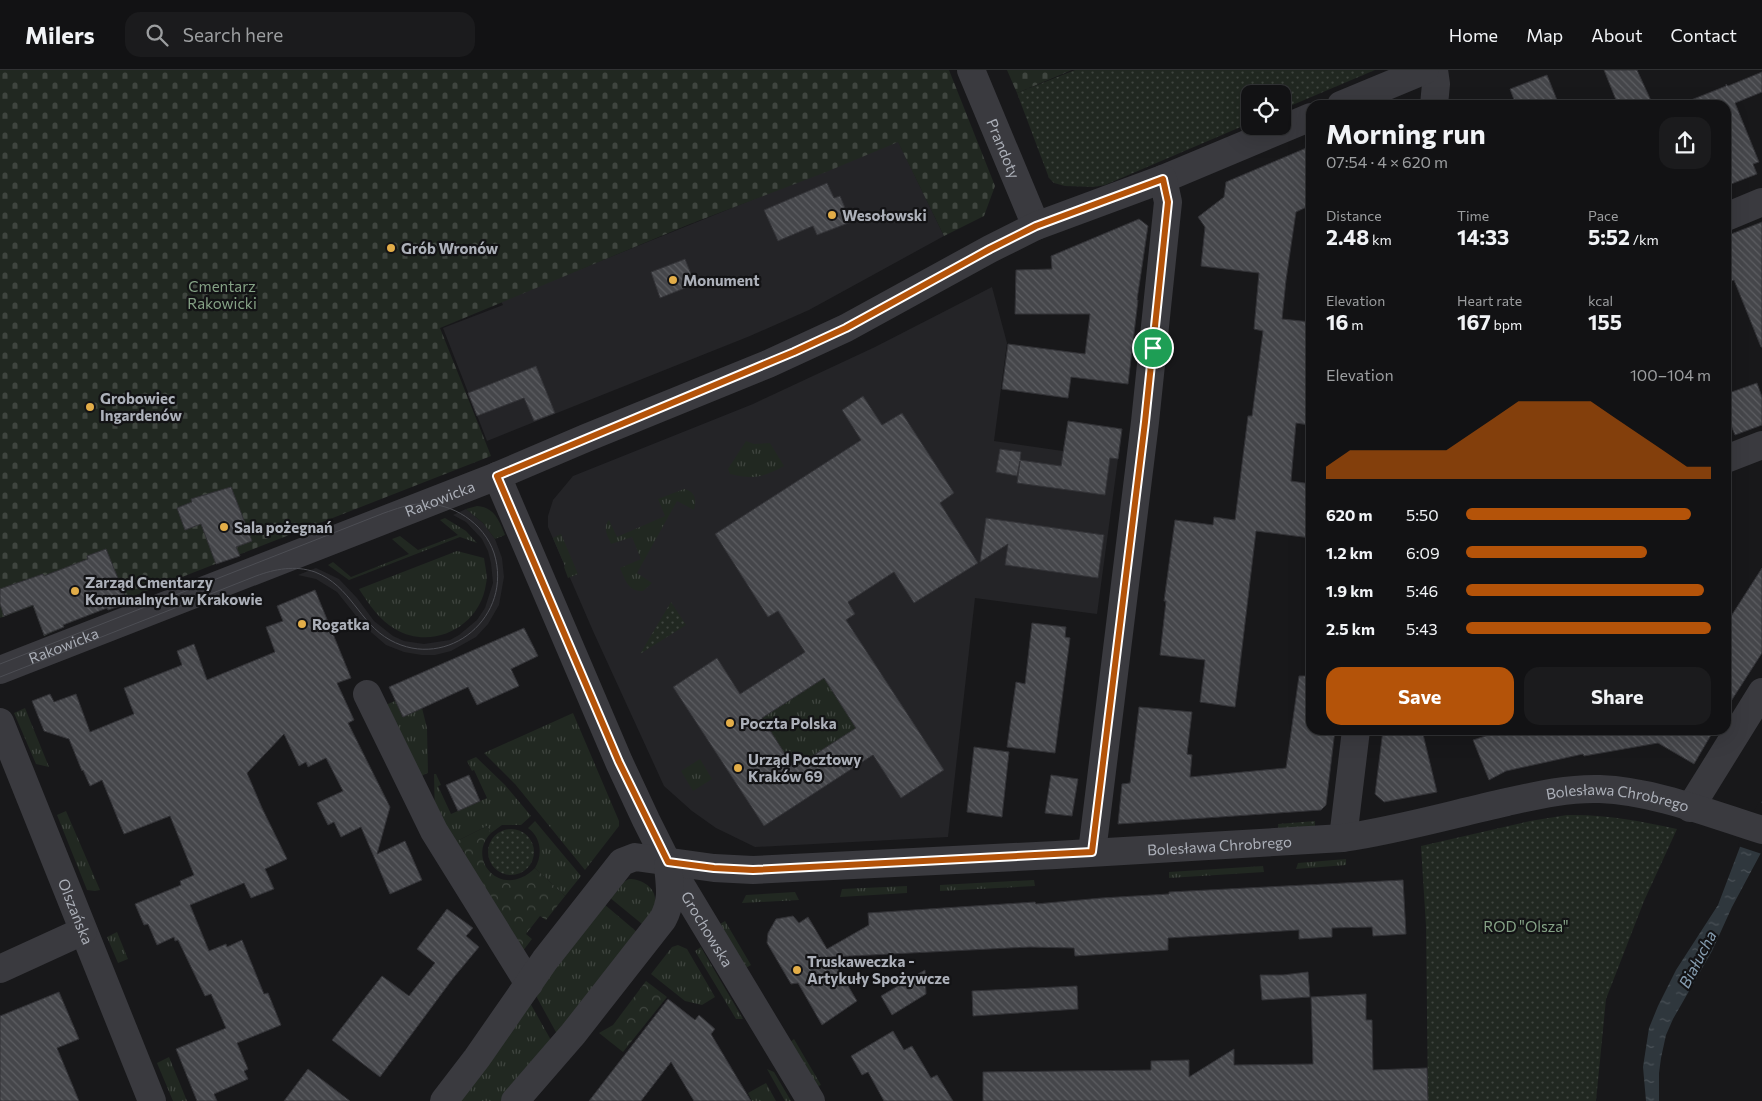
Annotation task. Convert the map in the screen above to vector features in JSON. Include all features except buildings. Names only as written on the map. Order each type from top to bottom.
[{"type":"street","name":"Prandoty","points":[[971,70],[1036,226]]},
{"type":"street","points":[[1353,100],[1425,70]]},
{"type":"street","points":[[1434,70],[1436,84],[1434,100]]},
{"type":"street","name":"Rakowicka","points":[[0,670],[497,476],[794,352],[846,328],[1036,226],[1163,179],[1306,119]]},
{"type":"street","points":[[1092,852],[1123,608],[1159,288],[1168,202],[1163,179]]},
{"type":"street","points":[[1731,215],[1762,202]]},
{"type":"street","points":[[1731,458],[1762,445]]},
{"type":"street","name":"Grochowska","points":[[497,476],[619,762],[668,862],[811,1101]]},
{"type":"street","points":[[1698,810],[1762,692]]},
{"type":"street","points":[[367,694],[434,830],[528,984]]},
{"type":"street","name":"Olszańska","points":[[0,722],[152,1101]]},
{"type":"street","points":[[1344,838],[1355,735]]},
{"type":"street","name":"Bolesława Chrobrego","points":[[444,1101],[477,1058],[545,960],[622,862],[635,857],[714,868],[753,870],[1344,838],[1559,791],[1600,789],[1640,794],[1762,830]]},
{"type":"street","points":[[515,1101],[573,1034],[663,919],[670,907],[671,890],[668,862]]},
{"type":"street","points":[[0,969],[83,931]]},
{"type":"shaded area","points":[[898,141],[944,236],[809,310],[750,336],[487,441],[443,328],[503,305],[501,301]]},
{"type":"shaded area","points":[[992,287],[1007,343],[994,441],[1118,459],[1097,614],[975,598],[948,837],[755,847],[716,828],[692,811],[664,786],[548,527],[548,516],[553,500],[573,476],[753,404],[875,347]]},
{"type":"shaded area","points":[[466,509],[483,523],[495,539],[502,558],[504,577],[499,605],[488,624],[476,637],[451,651],[435,655],[422,655],[404,652],[386,645],[365,627],[337,592],[316,579],[298,575],[316,568],[339,579],[357,598],[374,621],[393,636],[404,641],[424,644],[450,640],[477,620],[485,608],[493,583],[488,551],[482,539],[466,522],[453,515]]},
{"type":"green space","name":"Cmentarz Rakowicki","points":[[0,70],[949,70],[995,186],[984,216],[944,236],[898,142],[826,172],[690,224],[440,328],[491,456],[126,599],[128,603],[108,610],[107,608],[63,625],[64,627],[44,636],[33,606],[0,618]]},
{"type":"green space","points":[[1007,70],[1072,70],[1017,93]]},
{"type":"green space","points":[[1075,70],[1375,70],[1291,106],[1291,85],[1241,85],[1241,127],[1105,185],[1093,187],[1065,186],[1054,183],[1049,178],[1017,93]]},
{"type":"green space","points":[[746,441],[754,444],[770,443],[784,466],[770,473],[752,477],[730,474],[728,469]]},
{"type":"green space","points":[[684,489],[693,494],[694,510],[677,501],[637,573],[652,583],[643,591],[630,587],[620,568],[641,559],[632,537],[611,544],[606,532],[607,523],[609,520],[617,537],[665,516],[658,499]]},
{"type":"green space","points":[[477,506],[488,509],[495,515],[505,535],[495,539],[483,523],[466,509]]},
{"type":"green space","points":[[445,518],[466,531],[477,543],[460,537],[349,580],[328,565],[333,562],[351,577],[409,554],[392,539],[400,536],[418,550],[458,535],[440,520]]},
{"type":"green space","points":[[561,534],[578,574],[568,578],[553,538]]},
{"type":"green space","points":[[457,551],[484,558],[487,581],[482,599],[474,612],[464,623],[452,631],[438,636],[424,637],[409,635],[395,629],[379,616],[359,589]]},
{"type":"green space","points":[[671,602],[686,625],[640,654]]},
{"type":"green space","points":[[824,678],[856,728],[794,768],[762,718]]},
{"type":"green space","points":[[395,701],[403,717],[422,708],[427,728],[428,773],[418,777],[383,706]]},
{"type":"green space","points":[[25,708],[49,767],[36,764],[14,713]]},
{"type":"green space","points":[[573,713],[619,821],[619,826],[585,870],[515,784],[484,753]]},
{"type":"green space","points":[[476,757],[505,785],[531,816],[521,825],[502,825],[491,833],[487,826],[451,844],[435,820],[434,774],[436,774],[441,785],[438,786],[451,814],[487,798],[474,770],[472,771],[467,761]]},
{"type":"green space","points":[[700,759],[712,779],[693,791],[681,771]]},
{"type":"green space","points":[[66,811],[100,890],[87,890],[57,815]]},
{"type":"green space","name":"ROD \"Olsza\"","points":[[1567,815],[1609,817],[1677,829],[1644,901],[1606,999],[1596,1101],[1428,1101],[1426,926],[1421,846],[1530,821]]},
{"type":"green space","points":[[535,821],[581,876],[565,896],[535,868],[539,858],[539,846],[536,836],[528,828]]},
{"type":"green space","points":[[1315,821],[1315,828],[1279,831],[1278,824]]},
{"type":"green space","points":[[487,826],[491,833],[484,843],[482,854],[485,864],[491,873],[500,878],[511,880],[523,877],[535,868],[565,896],[546,920],[540,916],[526,934],[532,939],[519,956],[469,874],[464,851],[451,844]]},
{"type":"green space","points":[[511,829],[524,833],[530,839],[534,852],[530,865],[524,871],[511,875],[498,871],[492,865],[488,852],[492,839],[498,833]]},
{"type":"green space","points":[[1346,859],[1346,865],[1296,869],[1298,863]]},
{"type":"green space","points":[[1263,866],[1264,872],[1169,878],[1169,872]]},
{"type":"green space","points":[[629,879],[645,883],[655,896],[654,908],[642,924],[609,897],[620,884]]},
{"type":"green space","points":[[1034,880],[1035,886],[940,891],[940,885]]},
{"type":"green space","points":[[907,886],[907,893],[840,897],[842,889]]},
{"type":"green space","points":[[795,892],[799,900],[742,903],[746,895]]},
{"type":"green space","points":[[604,904],[637,932],[557,1034],[535,994]]},
{"type":"green space","points":[[725,921],[751,965],[746,968],[720,924]]},
{"type":"green space","points":[[117,932],[128,959],[118,963],[107,937]]},
{"type":"green space","points":[[678,945],[687,949],[715,997],[702,1005],[685,1001],[651,974],[672,947]]},
{"type":"green space","points":[[701,947],[743,1019],[736,1019],[695,951]]},
{"type":"green space","points":[[646,981],[667,997],[623,1052],[599,1033],[613,1025]]},
{"type":"green space","points":[[529,1001],[552,1042],[506,1101],[453,1101]]},
{"type":"green space","points":[[794,1039],[821,1085],[816,1087],[790,1042]]},
{"type":"green space","points":[[169,1057],[187,1101],[173,1101],[157,1063]]},
{"type":"green space","points":[[767,1069],[774,1072],[791,1101],[785,1101]]},
{"type":"green space","points":[[766,1083],[776,1101],[752,1101],[748,1093]]},
{"type":"water","name":"Białucha","points":[[1762,801],[1762,851],[1732,907],[1712,951],[1673,1019],[1666,1035],[1659,1073],[1659,1101],[1646,1101],[1643,1067],[1649,1028],[1676,970],[1718,905],[1746,831]]},
{"type":"pier","points":[[1759,802],[1762,803],[1762,854],[1738,846],[1743,830]]},
{"type":"tram line","points":[[0,664],[384,513],[407,506],[433,504],[465,516],[483,532],[494,553],[498,576],[494,598],[485,617],[471,632],[454,643],[434,649],[412,648],[390,640],[370,624],[338,586],[315,572],[293,568],[270,571],[256,576],[0,677]]},
{"type":"place","name":"Wesołowski","points":[[832,215]]},
{"type":"place","name":"Grób Wronów","points":[[391,248]]},
{"type":"place","name":"Monument","points":[[673,280]]},
{"type":"place","name":"Grobowiec Ingardenów","points":[[90,407]]},
{"type":"place","name":"Sala pożegnań","points":[[224,527]]},
{"type":"place","name":"Zarząd Cmentarzy Komunalnych w Krakowie","points":[[75,591]]},
{"type":"place","name":"Rogatka","points":[[302,624]]},
{"type":"place","name":"Poczta Polska","points":[[730,723]]},
{"type":"place","name":"Urząd Pocztowy Kraków 69","points":[[738,768]]},
{"type":"place","name":"Truskaweczka - Artykuły Spożywcze","points":[[797,970]]},
{"type":"route","points":[[1163,179],[1168,202],[1153,348],[1092,852],[753,870],[714,868],[668,862],[619,762],[497,476],[768,364],[846,328],[1036,226],[1163,179]]}]
